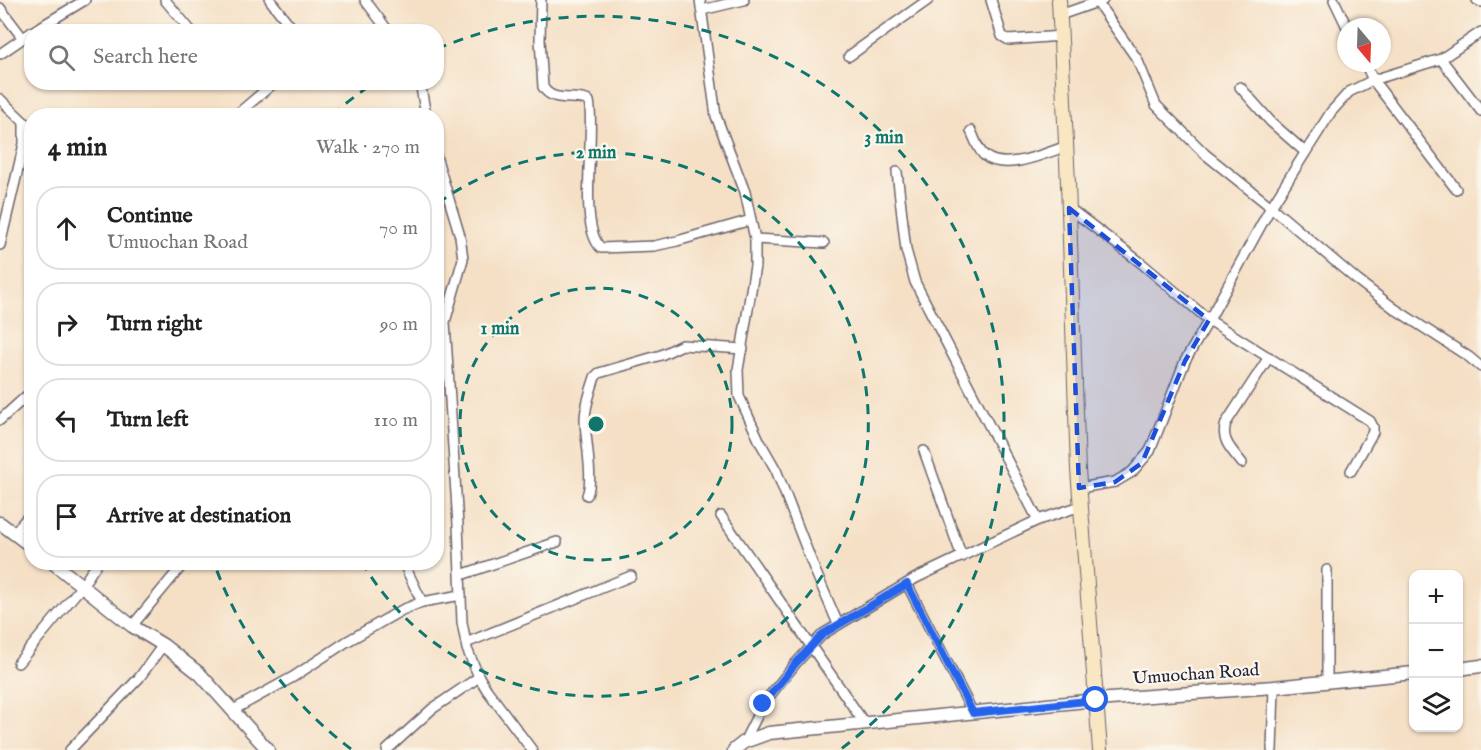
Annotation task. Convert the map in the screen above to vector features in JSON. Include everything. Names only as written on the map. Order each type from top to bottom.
[{"type":"main road","points":[[1059,0],[1079,488],[1100,750]]},
{"type":"street","points":[[45,24],[85,0]]},
{"type":"street","points":[[165,0],[185,24]]},
{"type":"street","points":[[270,0],[290,24]]},
{"type":"street","points":[[365,0],[383,24]]},
{"type":"street","points":[[541,0],[540,40],[543,87],[547,93],[557,98],[589,101],[588,202],[593,236],[598,245],[601,248],[654,246],[751,220]]},
{"type":"street","points":[[700,0],[716,116],[745,192],[755,239],[755,267],[738,370],[740,396],[760,442],[776,470],[838,624]]},
{"type":"street","points":[[702,10],[744,0]]},
{"type":"street","points":[[849,56],[928,0]]},
{"type":"street","points":[[991,0],[1002,36],[1009,40],[1061,36]]},
{"type":"street","points":[[1334,0],[1343,18]]},
{"type":"street","points":[[1060,15],[1100,1],[1137,59],[1160,110],[1205,154],[1387,303],[1481,367]]},
{"type":"street","points":[[0,8],[22,37],[0,54]]},
{"type":"street","points":[[1079,488],[1115,482],[1142,463],[1155,441],[1185,361],[1271,207],[1331,112],[1349,92],[1373,80],[1441,59],[1481,32]]},
{"type":"street","points":[[1441,59],[1481,111]]},
{"type":"street","points":[[1369,72],[1456,189]]},
{"type":"street","points":[[1240,87],[1270,122],[1305,152]]},
{"type":"street","points":[[244,108],[266,90]]},
{"type":"street","points":[[421,90],[425,108]]},
{"type":"street","points":[[0,99],[24,120]]},
{"type":"street","points":[[971,131],[983,155],[1002,161],[1024,161],[1066,146]]},
{"type":"street","points":[[0,245],[24,144]]},
{"type":"street","points":[[897,172],[906,250],[915,282],[1038,520]]},
{"type":"street","points":[[444,183],[460,236],[463,259],[445,322],[461,575],[460,599],[465,643],[487,690],[532,750]]},
{"type":"street","points":[[1069,208],[1140,262],[1209,320],[1370,421],[1373,432],[1351,471]]},
{"type":"street","points":[[755,239],[824,243]]},
{"type":"street","points":[[587,495],[589,479],[585,418],[592,386],[599,373],[661,355],[682,345],[743,349]]},
{"type":"street","points":[[1242,463],[1227,444],[1224,431],[1226,423],[1269,357]]},
{"type":"street","points":[[0,420],[24,398]]},
{"type":"street","points":[[924,451],[962,557]]},
{"type":"street","points":[[744,742],[763,704],[823,634],[907,584],[1038,520],[1081,507]]},
{"type":"street","points":[[721,516],[865,723]]},
{"type":"street","points":[[14,533],[24,521]]},
{"type":"street","points":[[1,525],[24,541]]},
{"type":"street","points":[[461,575],[557,542]]},
{"type":"street","points":[[62,570],[132,626],[163,645],[200,674],[268,750]]},
{"type":"street","points":[[18,663],[93,570]]},
{"type":"street","points":[[132,626],[178,570]]},
{"type":"street","points":[[407,570],[422,602]]},
{"type":"street","points":[[1326,570],[1327,681]]},
{"type":"street","points":[[465,643],[631,576]]},
{"type":"street","points":[[907,584],[973,713]]},
{"type":"street","points":[[233,710],[402,610],[422,602],[461,596]]},
{"type":"street","points":[[70,750],[139,678],[163,645]]},
{"type":"street","points":[[1463,668],[1481,666]]},
{"type":"street","name":"Umuochan Road","points":[[734,750],[744,742],[769,733],[1096,700],[1274,687],[1409,673]]},
{"type":"street","points":[[387,750],[432,709],[479,677]]},
{"type":"street","points":[[1272,750],[1274,687]]},
{"type":"highlighted area","points":[[1069,208],[1209,320],[1185,361],[1142,463],[1115,482],[1079,488],[1078,470]]},
{"type":"route","points":[[763,704],[823,634],[907,584],[973,713],[1096,700]]}]
